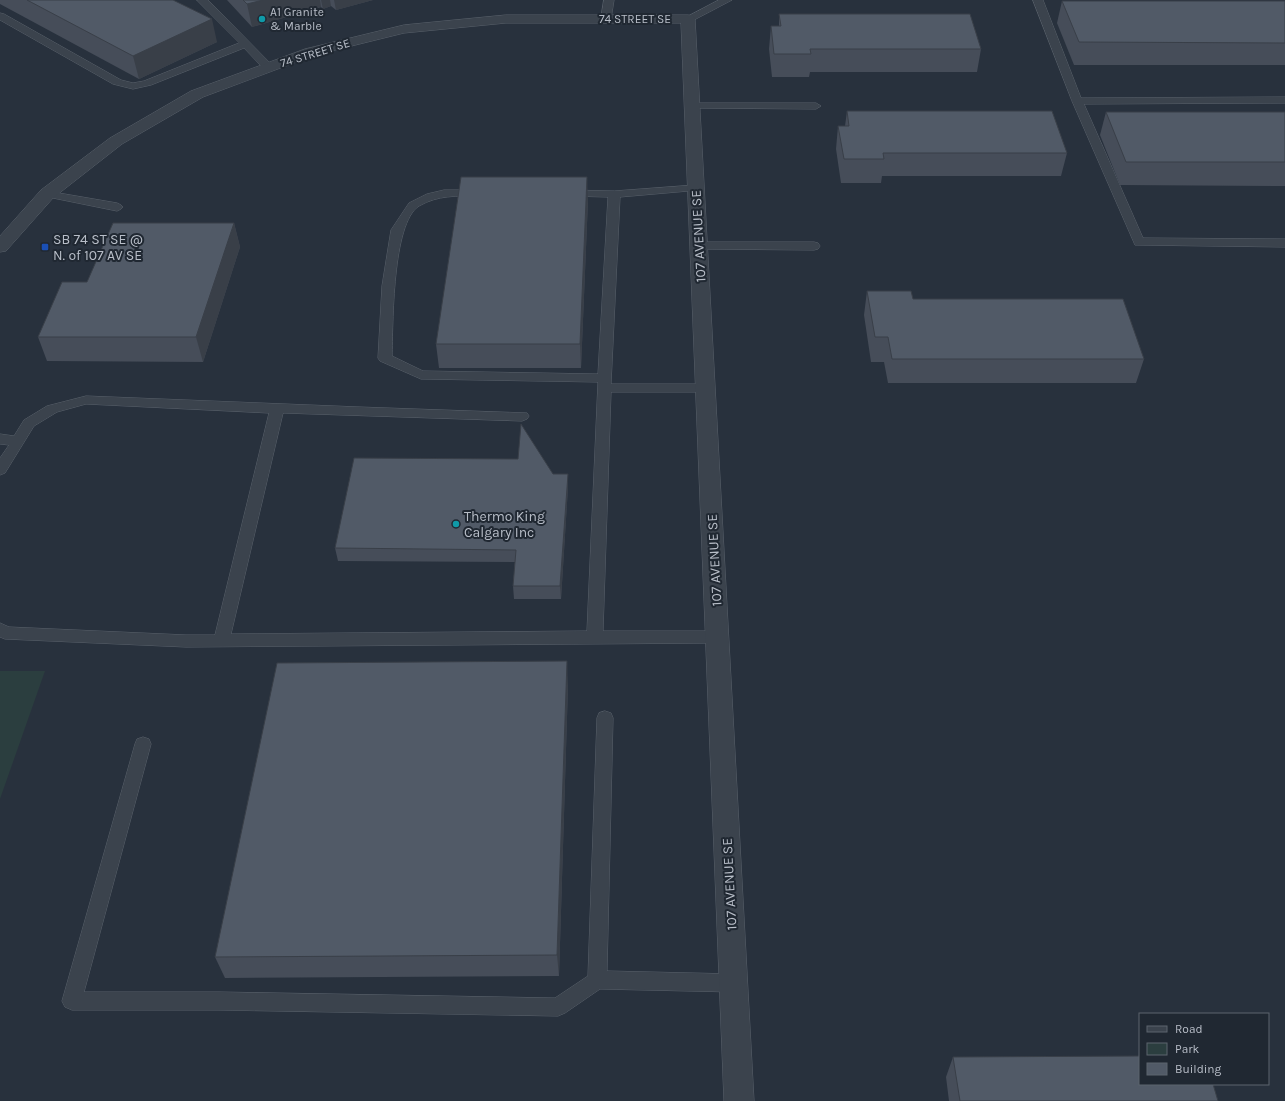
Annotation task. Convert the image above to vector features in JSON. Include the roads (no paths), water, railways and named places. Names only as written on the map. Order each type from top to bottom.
[{"type":"street","name":"74 STREET SE","points":[[0,246],[47,194],[116,141],[197,94],[310,52],[404,29],[506,19],[688,19]]},
{"type":"street","name":"107 AVENUE SE","points":[[688,19],[739,1101]]},
{"type":"lane","points":[[202,0],[268,68]]},
{"type":"lane","points":[[606,19],[608,0]]},
{"type":"lane","points":[[688,19],[727,0]]},
{"type":"lane","points":[[1038,0],[1077,101],[1139,242],[1285,243]]},
{"type":"lane","points":[[0,16],[117,82],[133,86],[147,83],[245,44]]},
{"type":"lane","points":[[1077,101],[1285,100]]},
{"type":"lane","points":[[692,106],[816,106]]},
{"type":"lane","points":[[554,193],[614,194],[696,188]]},
{"type":"lane","points":[[492,193],[444,193],[431,196],[413,206],[397,230],[388,286],[385,358],[421,375],[705,388]]},
{"type":"lane","points":[[47,194],[117,207]]},
{"type":"lane","points":[[595,637],[604,383],[614,194]]},
{"type":"lane","points":[[699,246],[814,246]]},
{"type":"lane","points":[[0,470],[29,423],[52,409],[86,400],[277,409],[522,416]]},
{"type":"lane","points":[[222,640],[277,409]]},
{"type":"lane","points":[[0,438],[18,441]]},
{"type":"lane","points":[[0,629],[5,633],[186,641],[718,637]]},
{"type":"lane","points":[[597,980],[605,718]]},
{"type":"lane","points":[[143,744],[72,1001],[219,1001],[558,1007],[597,980],[734,983]]},
{"type":"place","name":"A1 Granite & Marble","points":[[262,19]]},
{"type":"place","name":"SB 74 ST SE @ N. of 107 AV SE","points":[[45,247]]},
{"type":"place","name":"Thermo King Calgary Inc","points":[[456,524]]}]
